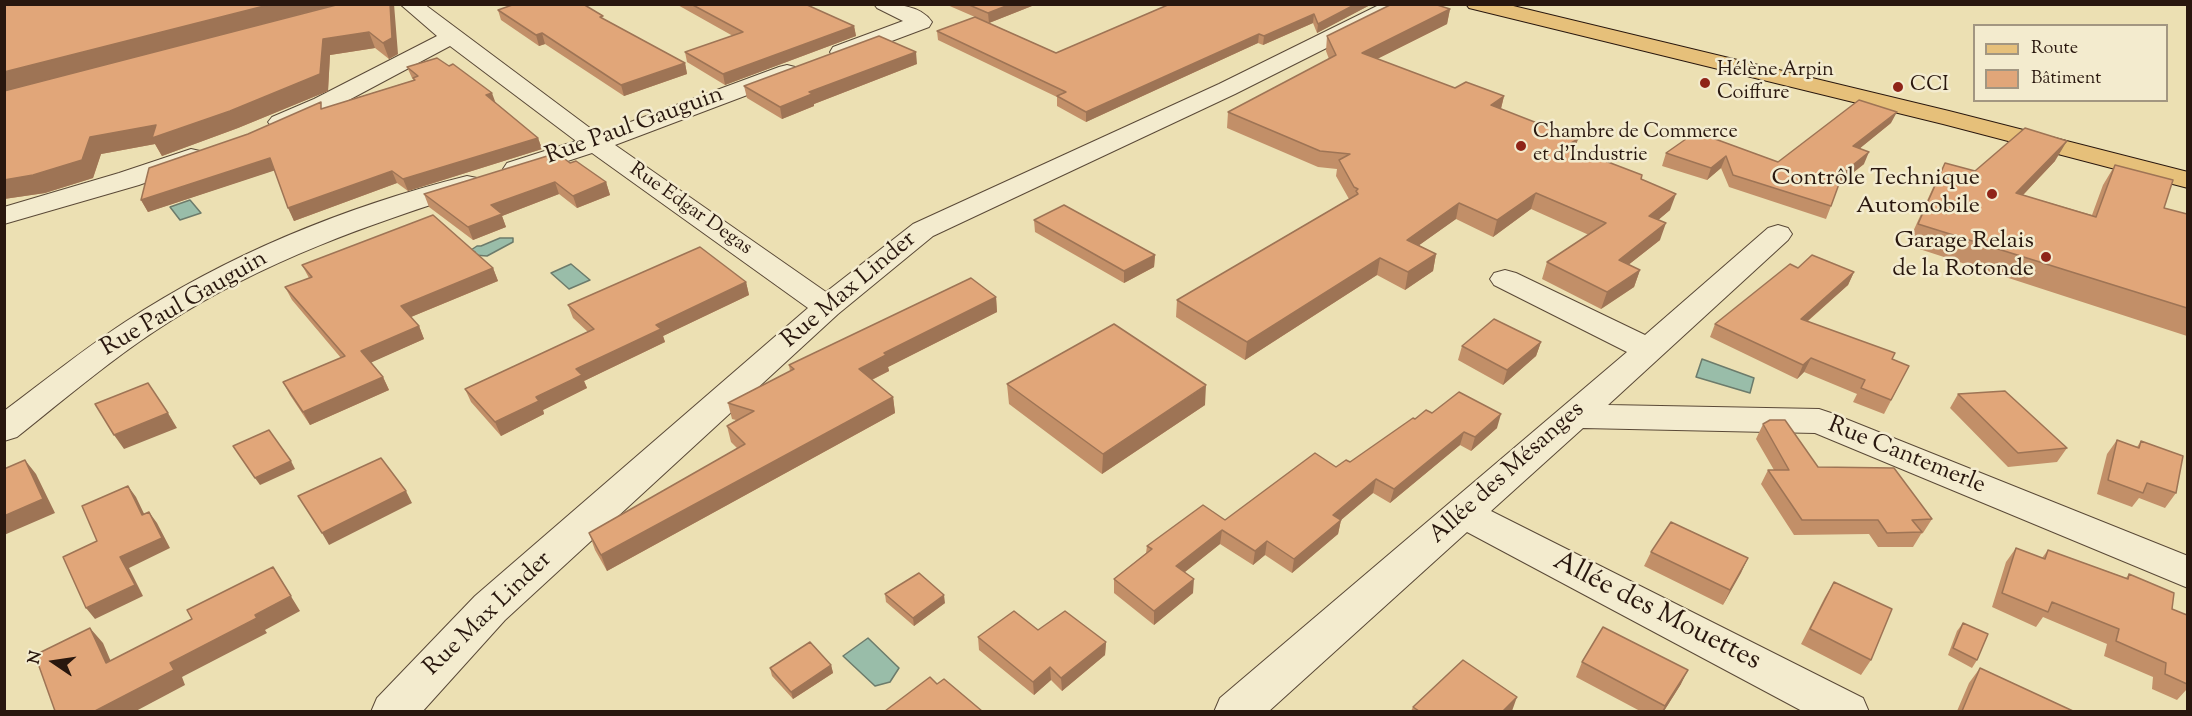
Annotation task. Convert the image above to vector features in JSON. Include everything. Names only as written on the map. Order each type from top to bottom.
[{"type":"main road","points":[[1476,4],[1916,110],[2187,180]]},
{"type":"main road","points":[[1521,4],[2187,169]]},
{"type":"street","name":"Rue Edgar Degas","points":[[410,4],[451,37],[827,307]]},
{"type":"street","name":"Rue Paul Gauguin","points":[[4,429],[99,354],[159,314],[298,242],[356,219],[597,143],[921,22],[884,4]]},
{"type":"street","name":"Rue Max Linder","points":[[393,711],[490,608],[827,307],[923,230],[1227,89],[1399,4]]},
{"type":"street","points":[[261,130],[323,104],[451,37]]},
{"type":"street","points":[[4,216],[129,179],[219,147]]},
{"type":"street","name":"Allée des Mésanges","points":[[1236,711],[1465,514],[1778,234]]},
{"type":"street","points":[[1505,279],[1649,350]]},
{"type":"street","name":"Rue Cantemerle","points":[[1572,416],[1819,421],[2187,573]]},
{"type":"street","name":"Allée des Mouettes","points":[[1465,514],[1847,711]]},
{"type":"shaded area","points":[[190,200],[201,213],[180,220],[170,207]]},
{"type":"shaded area","points":[[500,238],[513,238],[513,242],[487,256],[474,255],[475,252],[471,250],[477,246]]},
{"type":"shaded area","points":[[571,264],[590,280],[569,289],[551,273]]},
{"type":"shaded area","points":[[1702,359],[1754,378],[1750,393],[1696,377]]},
{"type":"shaded area","points":[[868,638],[899,668],[890,682],[875,686],[843,656]]},
{"type":"building","points":[[4,4],[272,4],[4,72]]},
{"type":"building","points":[[340,4],[390,4],[392,38],[383,43],[369,32],[323,39],[320,74],[230,111],[152,138],[156,125],[90,137],[82,160],[33,175],[4,180],[4,91]]},
{"type":"building","points":[[515,4],[583,4],[603,16],[600,17],[685,63],[621,85],[542,33],[536,35],[498,10]]},
{"type":"building","points":[[691,4],[805,4],[854,26],[723,74],[685,52],[743,32]]},
{"type":"building","points":[[967,4],[1011,4],[988,13]]},
{"type":"building","points":[[1170,4],[1356,4],[1318,24],[1314,14],[1264,36],[1259,34],[1086,112],[1057,96],[1066,92],[937,31],[975,17],[1056,53]]},
{"type":"building","points":[[1392,4],[1434,4],[1450,9],[1362,53],[1455,88],[1466,82],[1504,96],[1491,105],[1578,139],[1566,146],[1642,175],[1641,179],[1676,194],[1649,216],[1666,223],[1619,260],[1640,270],[1607,292],[1547,262],[1606,223],[1536,193],[1497,220],[1459,203],[1407,240],[1436,254],[1408,272],[1380,258],[1247,342],[1177,300],[1358,194],[1356,191],[1358,189],[1354,187],[1339,160],[1350,154],[1320,151],[1228,112],[1336,55],[1327,36]]},
{"type":"building","points":[[879,36],[916,52],[809,92],[812,94],[780,107],[744,86]]},
{"type":"building","points":[[437,58],[449,66],[453,64],[492,93],[486,95],[538,138],[403,179],[392,171],[288,208],[270,158],[141,200],[149,168],[248,134],[321,102],[321,109],[415,80],[413,78],[418,76],[407,67]]},
{"type":"building","points":[[1859,100],[1897,112],[1853,146],[1869,152],[1832,182],[1839,184],[1831,206],[1733,175],[1726,156],[1711,168],[1666,153],[1696,132],[1778,162]]},
{"type":"building","points":[[2025,128],[2067,141],[2016,193],[2096,217],[2115,165],[2173,180],[2164,208],[2187,214],[2187,308],[1918,224],[1945,163],[1975,171]]},
{"type":"building","points":[[557,153],[570,163],[576,161],[606,182],[573,196],[555,182],[491,205],[502,214],[468,227],[424,194]]},
{"type":"building","points":[[1064,205],[1155,255],[1124,271],[1034,220]]},
{"type":"building","points":[[433,215],[493,268],[401,306],[419,326],[361,351],[383,377],[303,412],[283,382],[345,356],[285,287],[312,277],[302,265]]},
{"type":"building","points":[[700,247],[746,282],[656,325],[661,329],[576,369],[582,375],[536,397],[539,401],[495,422],[465,389],[594,329],[568,305]]},
{"type":"building","points":[[1812,255],[1854,272],[1801,319],[1895,353],[1892,359],[1909,366],[1891,400],[1861,388],[1865,380],[1811,358],[1803,365],[1715,324],[1790,264],[1798,268]]},
{"type":"building","points":[[971,278],[996,297],[884,353],[886,355],[859,369],[893,397],[601,555],[589,533],[745,444],[727,426],[754,411],[728,403],[794,369],[789,365]]},
{"type":"building","points":[[1494,319],[1541,342],[1507,370],[1462,346]]},
{"type":"building","points":[[1114,324],[1206,385],[1103,454],[1007,384]]},
{"type":"building","points":[[148,383],[168,413],[114,435],[95,404]]},
{"type":"building","points":[[2005,391],[2067,448],[2018,453],[1958,394]]},
{"type":"building","points":[[1459,392],[1501,414],[1475,437],[1464,432],[1394,489],[1376,479],[1333,515],[1341,520],[1294,559],[1267,541],[1255,551],[1222,530],[1176,566],[1194,579],[1154,611],[1114,579],[1152,549],[1147,546],[1203,505],[1225,520],[1315,453],[1336,467],[1346,460],[1350,462],[1426,410],[1432,413]]},
{"type":"building","points":[[1770,420],[1785,420],[1818,467],[1894,468],[1932,519],[1912,520],[1922,532],[1887,533],[1878,520],[1802,520],[1768,470],[1789,470],[1763,424]]},
{"type":"building","points":[[269,430],[291,461],[255,478],[233,446]]},
{"type":"building","points":[[2117,440],[2139,448],[2141,441],[2183,456],[2176,493],[2147,483],[2143,493],[2108,480]]},
{"type":"building","points":[[381,458],[406,491],[322,533],[298,496]]},
{"type":"building","points":[[25,460],[43,499],[4,516],[4,469]]},
{"type":"building","points":[[128,486],[142,515],[149,512],[162,538],[120,557],[135,585],[86,608],[63,557],[97,541],[82,506]]},
{"type":"building","points":[[1671,522],[1748,558],[1730,590],[1651,552]]},
{"type":"building","points":[[2016,548],[2045,559],[2048,550],[2128,579],[2129,574],[2174,593],[2172,609],[2187,615],[2187,684],[2165,674],[2166,663],[2116,641],[2119,629],[2052,602],[2048,612],[2002,593]]},
{"type":"building","points":[[273,567],[291,596],[255,615],[257,618],[170,663],[174,670],[95,711],[55,711],[35,655],[90,628],[106,663],[192,619],[187,610]]},
{"type":"building","points":[[919,573],[944,595],[913,618],[885,594]]},
{"type":"building","points":[[1834,582],[1892,609],[1871,660],[1810,629]]},
{"type":"building","points":[[1014,611],[1038,630],[1065,611],[1106,642],[1061,678],[1050,667],[1033,682],[978,637]]},
{"type":"building","points":[[1963,623],[1988,634],[1977,660],[1953,648]]},
{"type":"building","points":[[1603,627],[1688,670],[1665,706],[1582,662]]},
{"type":"building","points":[[810,642],[831,665],[791,692],[770,668]]},
{"type":"building","points":[[1463,660],[1517,697],[1503,711],[1419,711],[1413,707]]},
{"type":"building","points":[[1980,668],[2073,711],[1962,711]]},
{"type":"building","points":[[930,677],[937,684],[944,679],[982,711],[885,711]]},
{"type":"place","name":"Hélène Arpin Coiffure","points":[[1705,83]]},
{"type":"place","name":"CCI","points":[[1898,87]]},
{"type":"place","name":"Chambre de Commerce et d'Industrie","points":[[1521,146]]},
{"type":"place","name":"Contrôle Technique Automobile","points":[[1992,194]]},
{"type":"place","name":"Garage Relais de la Rotonde","points":[[2046,257]]}]
